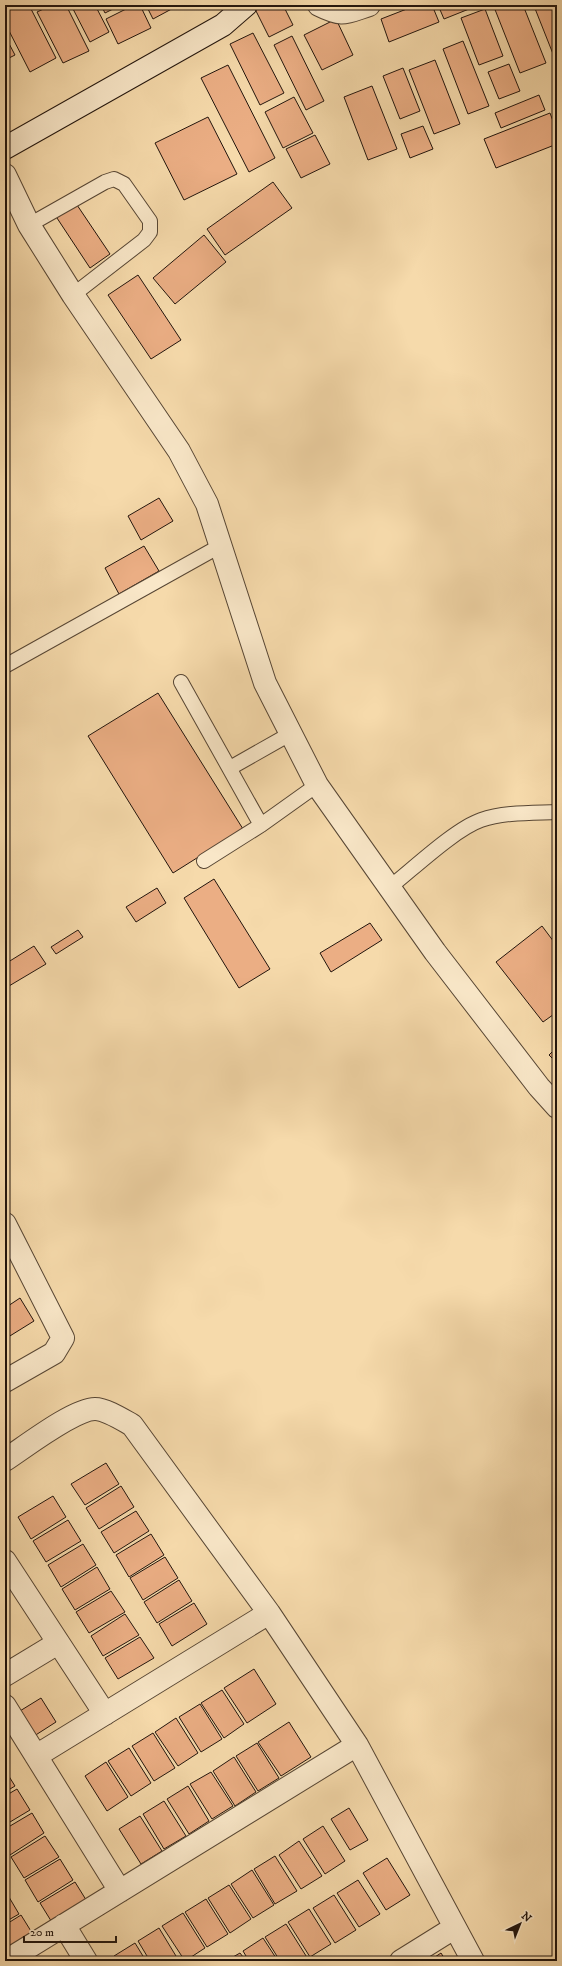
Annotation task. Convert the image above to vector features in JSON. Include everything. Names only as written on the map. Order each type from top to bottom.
[{"type":"street","points":[[5,148],[223,25],[246,5]]},
{"type":"street","points":[[319,5],[340,14],[369,5]]},
{"type":"street","points":[[5,175],[29,225],[73,295],[179,451],[207,504],[265,683],[317,785],[436,952],[539,1087],[557,1106]]},
{"type":"street","points":[[5,1224],[63,1338],[54,1353],[5,1381]]},
{"type":"street","points":[[5,1460],[77,1414],[96,1409],[121,1419],[132,1426],[268,1613],[357,1745],[473,1961]]},
{"type":"street","points":[[5,1561],[105,1714]]},
{"type":"street","points":[[36,1756],[268,1613]]},
{"type":"street","points":[[5,1675],[58,1643]]},
{"type":"street","points":[[5,1706],[120,1891]]},
{"type":"street","points":[[6,1961],[357,1745]]},
{"type":"street","points":[[64,1925],[86,1961]]},
{"type":"street","points":[[401,1961],[454,1928]]},
{"type":"lane","points":[[29,225],[105,182],[114,179],[124,184],[150,222],[150,232],[144,240],[73,295]]},
{"type":"lane","points":[[5,666],[220,546]]},
{"type":"lane","points":[[181,682],[261,825]]},
{"type":"lane","points":[[230,768],[290,734]]},
{"type":"lane","points":[[204,861],[261,825],[317,785]]},
{"type":"lane","points":[[390,887],[456,834],[480,820],[510,814],[557,812]]},
{"type":"building","points":[[5,5],[29,5],[56,58],[30,72],[5,23]]},
{"type":"building","points":[[52,5],[66,5],[89,51],[63,63],[37,12]]},
{"type":"building","points":[[71,5],[95,5],[109,32],[90,42]]},
{"type":"building","points":[[101,5],[121,5],[105,13]]},
{"type":"building","points":[[134,5],[140,5],[151,28],[118,44],[106,19]]},
{"type":"building","points":[[146,5],[179,5],[153,19]]},
{"type":"building","points":[[259,5],[283,5],[293,25],[269,37],[254,7]]},
{"type":"building","points":[[417,5],[432,5],[439,22],[389,42],[381,19]]},
{"type":"building","points":[[438,5],[479,5],[444,19]]},
{"type":"building","points":[[500,5],[523,5],[546,63],[520,73],[494,7]]},
{"type":"building","points":[[557,5],[557,64],[534,6]]},
{"type":"building","points":[[485,9],[503,56],[479,65],[461,18]]},
{"type":"building","points":[[336,19],[353,55],[322,70],[304,35]]},
{"type":"building","points":[[253,33],[284,93],[260,105],[230,44]]},
{"type":"building","points":[[5,36],[15,55],[5,60]]},
{"type":"building","points":[[292,36],[324,101],[306,110],[274,45]]},
{"type":"building","points":[[463,41],[489,106],[468,114],[443,49]]},
{"type":"building","points":[[435,60],[460,124],[434,134],[409,70]]},
{"type":"building","points":[[509,64],[520,91],[499,99],[488,72]]},
{"type":"building","points":[[228,65],[275,158],[249,172],[201,78]]},
{"type":"building","points":[[403,68],[420,111],[400,119],[383,76]]},
{"type":"building","points":[[372,86],[397,149],[368,160],[344,97]]},
{"type":"building","points":[[539,95],[545,110],[501,128],[495,113]]},
{"type":"building","points":[[294,97],[313,133],[283,148],[265,112]]},
{"type":"building","points":[[550,113],[557,132],[557,144],[496,168],[484,139]]},
{"type":"building","points":[[208,117],[237,174],[184,200],[155,143]]},
{"type":"building","points":[[423,126],[433,149],[410,158],[401,134]]},
{"type":"building","points":[[315,135],[330,164],[301,178],[286,149]]},
{"type":"building","points":[[273,182],[292,208],[225,255],[207,229]]},
{"type":"building","points":[[75,202],[110,254],[90,268],[55,215]]},
{"type":"building","points":[[204,235],[226,262],[175,304],[153,278]]},
{"type":"building","points":[[138,275],[181,340],[151,359],[108,295]]},
{"type":"building","points":[[159,498],[173,521],[141,540],[128,516]]},
{"type":"building","points":[[144,546],[159,571],[119,594],[105,568]]},
{"type":"building","points":[[158,693],[243,829],[173,873],[88,736]]},
{"type":"building","points":[[214,879],[270,969],[239,988],[184,898]]},
{"type":"building","points":[[157,888],[166,903],[136,922],[126,907]]},
{"type":"building","points":[[370,923],[382,940],[331,972],[320,953]]},
{"type":"building","points":[[542,926],[557,946],[557,1012],[543,1022],[496,962]]},
{"type":"building","points":[[78,930],[83,937],[56,954],[51,947]]},
{"type":"building","points":[[34,946],[46,964],[9,986],[5,979],[5,964]]},
{"type":"building","points":[[557,1047],[557,1063],[549,1055]]},
{"type":"building","points":[[20,1298],[34,1321],[5,1339],[5,1308]]},
{"type":"building","points":[[106,1463],[119,1484],[85,1505],[71,1484]]},
{"type":"building","points":[[121,1486],[134,1507],[99,1529],[86,1508]]},
{"type":"building","points":[[53,1496],[66,1517],[31,1539],[18,1517]]},
{"type":"building","points":[[136,1511],[149,1531],[114,1553],[101,1532]]},
{"type":"building","points":[[68,1520],[81,1541],[46,1562],[33,1541]]},
{"type":"building","points":[[151,1534],[164,1555],[129,1577],[116,1555]]},
{"type":"building","points":[[83,1544],[96,1565],[61,1587],[48,1565]]},
{"type":"building","points":[[165,1557],[178,1578],[143,1600],[130,1578]]},
{"type":"building","points":[[97,1567],[110,1589],[75,1610],[62,1589]]},
{"type":"building","points":[[179,1580],[192,1601],[157,1623],[144,1602]]},
{"type":"building","points":[[111,1591],[125,1612],[89,1633],[76,1612]]},
{"type":"building","points":[[194,1603],[207,1624],[172,1646],[159,1624]]},
{"type":"building","points":[[125,1614],[139,1635],[103,1656],[91,1636]]},
{"type":"building","points":[[140,1637],[154,1658],[118,1679],[105,1658]]},
{"type":"building","points":[[254,1669],[276,1704],[247,1723],[224,1688]]},
{"type":"building","points":[[222,1690],[244,1724],[224,1738],[201,1703]]},
{"type":"building","points":[[41,1698],[56,1722],[31,1738],[15,1714]]},
{"type":"building","points":[[200,1704],[222,1739],[201,1752],[179,1717]]},
{"type":"building","points":[[176,1718],[198,1753],[178,1766],[155,1732]]},
{"type":"building","points":[[289,1722],[311,1757],[281,1776],[258,1742]]},
{"type":"building","points":[[153,1733],[175,1768],[154,1781],[132,1746]]},
{"type":"building","points":[[257,1743],[279,1778],[258,1791],[236,1756]]},
{"type":"building","points":[[129,1748],[151,1783],[131,1796],[108,1761]]},
{"type":"building","points":[[234,1757],[256,1792],[235,1806],[213,1771]]},
{"type":"building","points":[[106,1762],[128,1797],[107,1811],[85,1776]]},
{"type":"building","points":[[5,1770],[15,1786],[5,1792]]},
{"type":"building","points":[[211,1772],[233,1806],[212,1819],[190,1784]]},
{"type":"building","points":[[188,1786],[209,1821],[189,1834],[167,1799]]},
{"type":"building","points":[[17,1789],[30,1810],[5,1825],[5,1796]]},
{"type":"building","points":[[164,1801],[186,1836],[164,1849],[143,1814]]},
{"type":"building","points":[[349,1808],[368,1840],[350,1850],[331,1819]]},
{"type":"building","points":[[32,1813],[44,1833],[10,1855],[5,1847],[5,1829]]},
{"type":"building","points":[[140,1816],[162,1851],[141,1864],[119,1829]]},
{"type":"building","points":[[323,1826],[345,1861],[325,1874],[303,1839]]},
{"type":"building","points":[[45,1836],[59,1857],[24,1878],[11,1857]]},
{"type":"building","points":[[299,1841],[322,1876],[301,1889],[279,1855]]},
{"type":"building","points":[[275,1856],[297,1891],[275,1904],[254,1869]]},
{"type":"building","points":[[387,1858],[410,1895],[386,1910],[363,1873]]},
{"type":"building","points":[[60,1859],[73,1880],[38,1902],[25,1880]]},
{"type":"building","points":[[252,1870],[274,1905],[253,1918],[231,1884]]},
{"type":"building","points":[[358,1880],[380,1914],[359,1927],[337,1893]]},
{"type":"building","points":[[75,1882],[88,1903],[53,1924],[40,1903]]},
{"type":"building","points":[[229,1885],[251,1919],[230,1933],[208,1898]]},
{"type":"building","points":[[6,1892],[19,1914],[5,1922],[5,1893]]},
{"type":"building","points":[[334,1895],[356,1930],[335,1943],[313,1908]]},
{"type":"building","points":[[206,1899],[228,1934],[207,1947],[185,1912]]},
{"type":"building","points":[[309,1909],[331,1944],[310,1957],[288,1922]]},
{"type":"building","points":[[183,1913],[205,1948],[185,1961],[162,1926]]},
{"type":"building","points":[[21,1915],[34,1936],[5,1954],[5,1925]]},
{"type":"building","points":[[286,1924],[308,1959],[305,1961],[280,1961],[265,1937]]},
{"type":"building","points":[[159,1928],[179,1961],[150,1961],[138,1941]]},
{"type":"building","points":[[263,1938],[278,1961],[249,1961],[243,1951]]},
{"type":"building","points":[[135,1943],[146,1961],[117,1961],[114,1956]]},
{"type":"building","points":[[240,1953],[246,1961],[226,1961]]},
{"type":"building","points":[[441,1953],[446,1961],[429,1961]]}]
